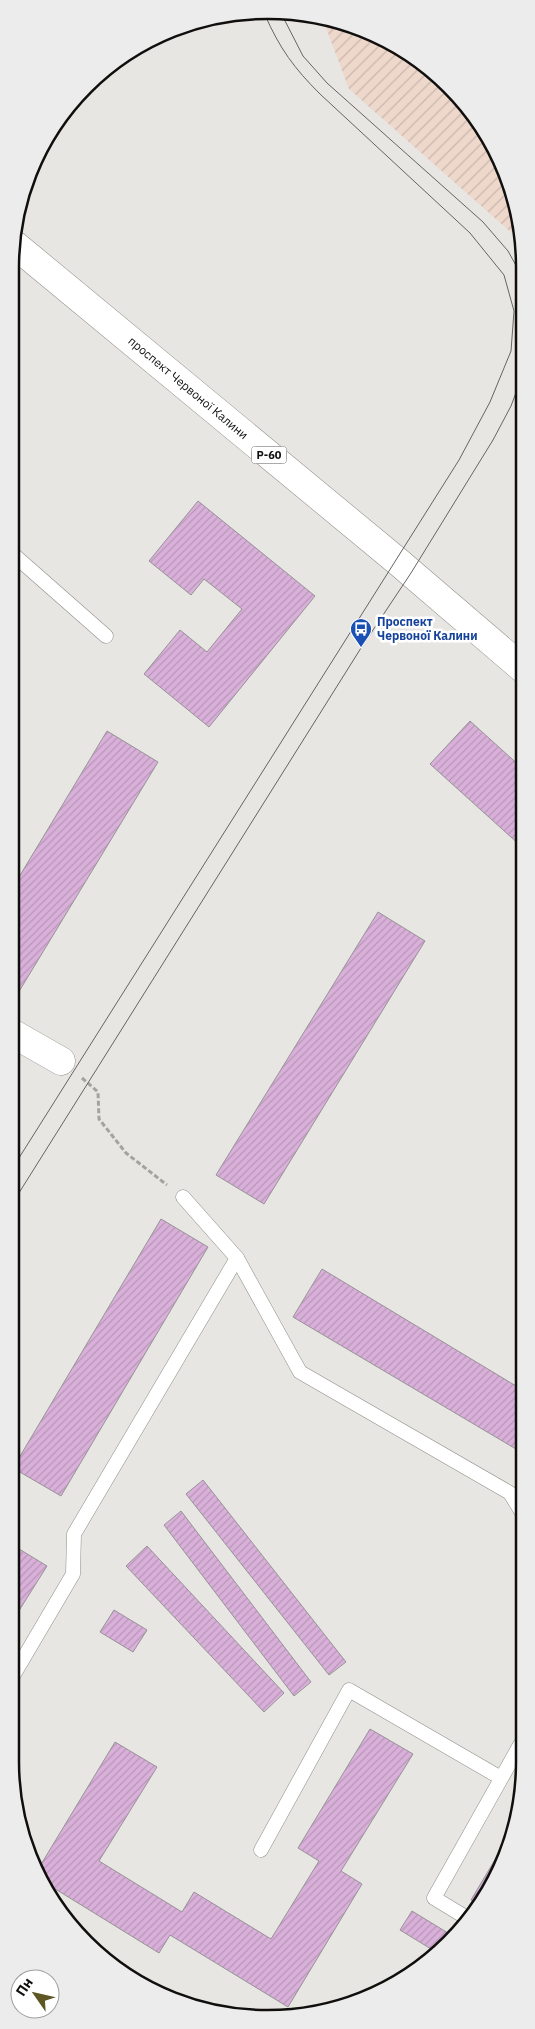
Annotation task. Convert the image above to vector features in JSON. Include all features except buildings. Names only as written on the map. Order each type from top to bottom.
[{"type":"main road","name":"проспект Червоної Калини","points":[[19,253],[396,560],[516,663]]},
{"type":"main road","points":[[19,1037],[61,1061]]},
{"type":"lane","points":[[19,559],[106,636]]},
{"type":"lane","points":[[183,1198],[237,1258],[300,1372],[510,1492],[516,1502]]},
{"type":"lane","points":[[19,1666],[73,1574],[74,1534],[237,1258]]},
{"type":"lane","points":[[262,1850],[349,1690],[501,1778]]},
{"type":"lane","points":[[463,1916],[434,1898],[516,1752]]},
{"type":"path","points":[[61,1061],[98,1092],[99,1119],[126,1153],[183,1198]]},
{"type":"shaded area","points":[[325,26],[363,38],[392,52],[432,80],[455,103],[491,157],[508,203],[514,235],[349,89]]},
{"type":"tram line","points":[[19,1158],[459,460],[490,402],[511,351],[514,311],[504,275],[470,233],[311,85],[282,48],[267,19]]},
{"type":"tram line","points":[[284,19],[303,56],[327,83],[483,222],[508,251],[516,265]]},
{"type":"tram line","points":[[19,1193],[361,648],[411,573],[493,440],[516,393]]},
{"type":"place","name":"Проспект Червоної Калини","points":[[361,648]]}]
